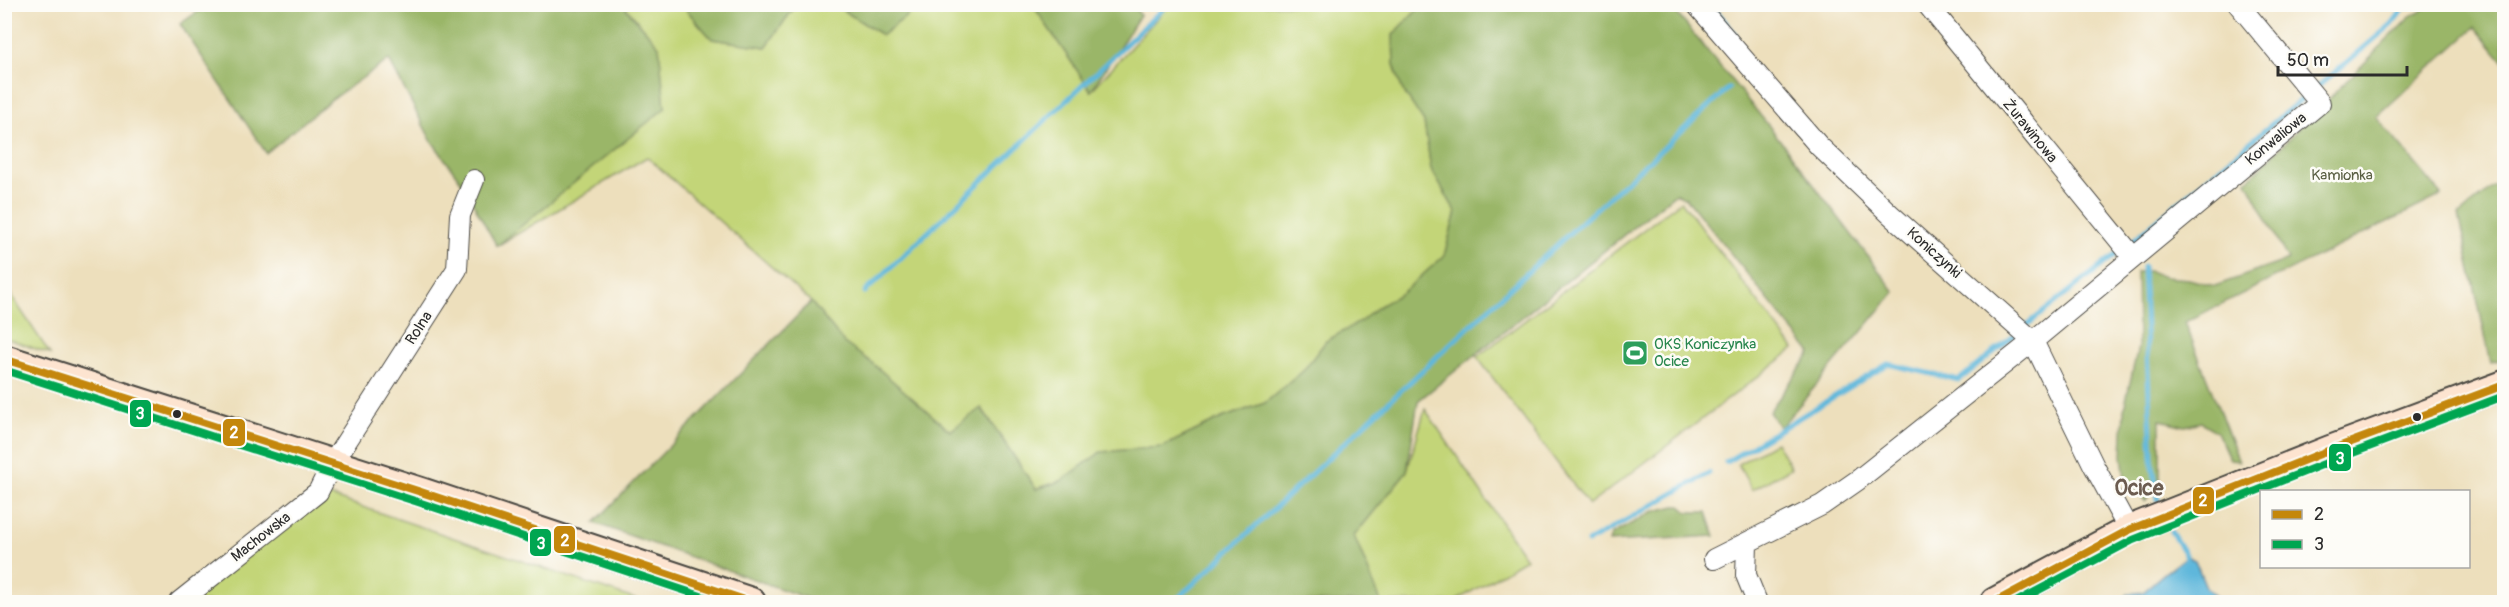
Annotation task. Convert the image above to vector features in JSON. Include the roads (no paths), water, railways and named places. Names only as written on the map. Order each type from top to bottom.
[{"type":"street","name":"Koniczynki","points":[[1696,4],[1819,146],[1890,214],[2033,341],[2094,466],[2129,530]]},
{"type":"street","name":"Żurawinowa","points":[[1927,4],[2133,257]]},
{"type":"street","name":"Konwaliowa","points":[[2133,257],[2320,104],[2238,4]]},
{"type":"street","name":"Rolna","points":[[332,464],[457,269],[460,215],[474,180]]},
{"type":"street","points":[[1713,560],[1822,505],[1858,480],[2033,341],[2133,257]]},
{"type":"street","points":[[4,360],[332,464],[751,603]]},
{"type":"street","points":[[1995,603],[2129,530],[2330,450],[2505,385]]},
{"type":"street","name":"Machowska","points":[[179,603],[318,492],[332,464]]},
{"type":"street","points":[[1747,544],[1746,575],[1757,603]]},
{"type":"water","points":[[2186,556],[2195,560],[2206,587],[2221,602],[2121,602],[2128,594],[2144,592]]},
{"type":"waterway","points":[[865,292],[1168,4]]},
{"type":"waterway","points":[[1711,4],[1735,34]]},
{"type":"waterway","points":[[2315,89],[2392,24],[2407,4]]},
{"type":"waterway","points":[[1174,602],[1574,229],[1729,88]]},
{"type":"waterway","points":[[2130,243],[2303,98]]},
{"type":"waterway","points":[[2027,325],[2119,252]]},
{"type":"waterway","points":[[2143,266],[2152,458],[2158,500]]},
{"type":"waterway","points":[[1726,462],[1888,364],[1959,380],[2015,335]]},
{"type":"waterway","points":[[1588,542],[1709,473]]},
{"type":"waterway","points":[[2171,532],[2186,556]]},
{"type":"place","name":"OKS Koniczynka Ocice","points":[[1635,353]]},
{"type":"district","name":"Ocice","points":[[2139,488]]},
{"type":"park label","name":"Kamionka","points":[[2342,175]]}]
